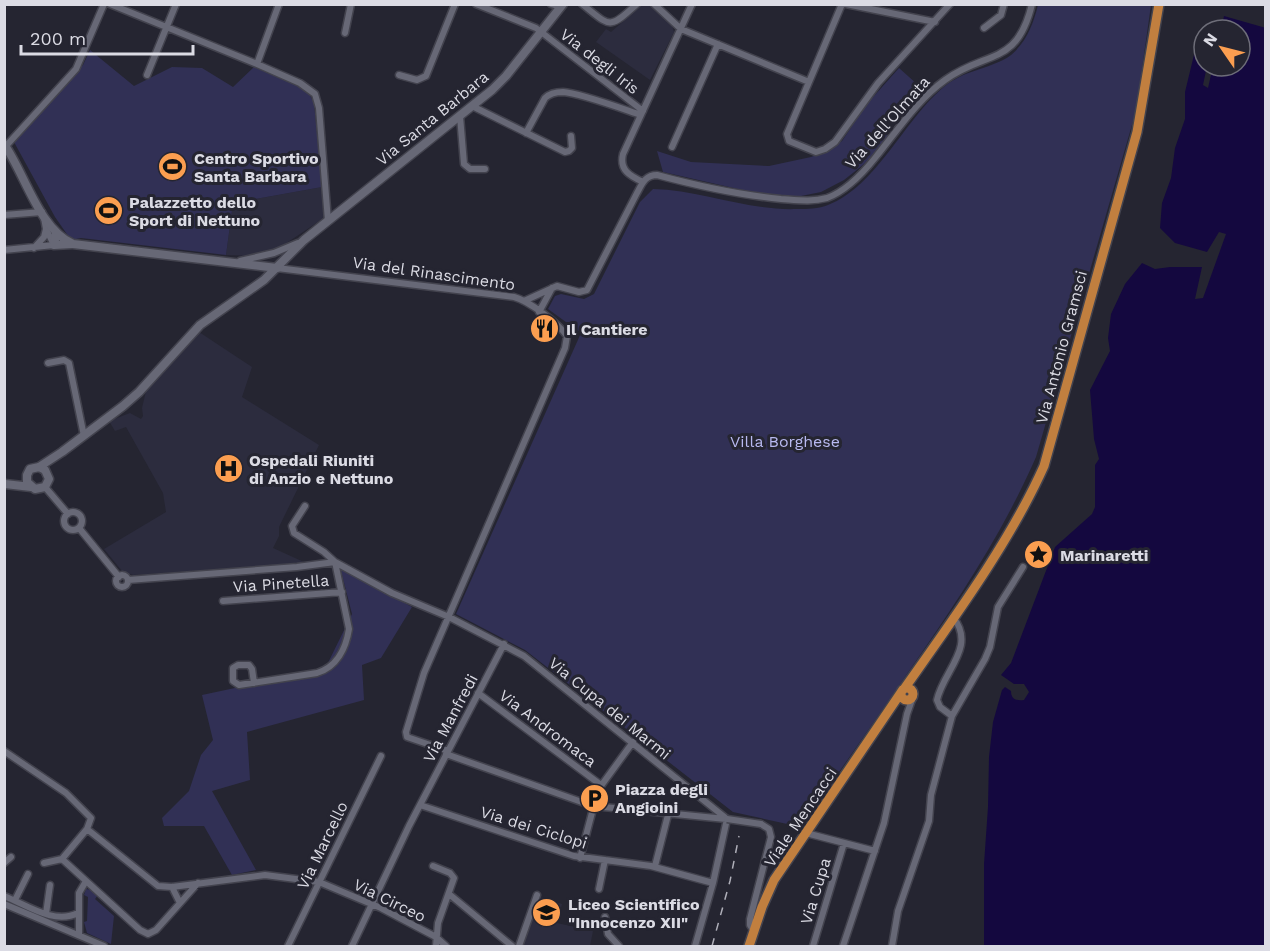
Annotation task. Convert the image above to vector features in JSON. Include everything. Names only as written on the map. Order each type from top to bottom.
[{"type":"main road","name":"Via Antonio Gramsci","points":[[907,695],[920,667],[1008,533],[1034,489],[1044,466],[1137,132],[1159,4]]},
{"type":"main road","name":"Viale Mencacci","points":[[749,946],[770,889],[890,712],[907,695]]},
{"type":"street","points":[[5,145],[76,69],[104,4]]},
{"type":"street","points":[[110,4],[123,7],[166,28],[257,64],[303,84],[312,91],[317,98],[328,221]]},
{"type":"street","points":[[147,75],[176,4]]},
{"type":"street","points":[[257,64],[279,4]]},
{"type":"street","points":[[345,33],[351,4]]},
{"type":"street","points":[[399,75],[417,80],[426,76],[455,4]]},
{"type":"street","name":"Via degli Iris","points":[[476,4],[526,22],[542,32],[642,113]]},
{"type":"street","points":[[551,4],[562,6]]},
{"type":"street","points":[[582,4],[604,22],[611,24],[618,21],[637,4]]},
{"type":"street","points":[[654,4],[681,28],[809,82]]},
{"type":"street","points":[[524,301],[553,287],[560,286],[582,292],[588,289],[643,182],[627,173],[621,160],[692,4]]},
{"type":"street","points":[[935,22],[844,4],[787,138],[800,146],[818,151],[829,147],[841,137],[878,83],[935,22],[950,4]]},
{"type":"street","points":[[984,28],[1001,15],[1004,4]]},
{"type":"street","name":"Via dell'Olmata","points":[[643,182],[650,176],[657,175],[727,192],[800,200],[817,200],[835,194],[867,167],[935,87],[955,73],[1009,49],[1023,30],[1032,4]]},
{"type":"street","name":"Via Santa Barbara","points":[[39,467],[84,436],[136,394],[198,327],[277,268],[304,240],[502,81],[562,6]]},
{"type":"street","points":[[672,147],[718,44]]},
{"type":"street","points":[[526,133],[546,96],[557,92],[570,93],[642,113]]},
{"type":"street","points":[[472,106],[566,152],[572,148],[571,136]]},
{"type":"street","points":[[460,116],[464,164],[471,169],[485,169]]},
{"type":"street","name":"Via del Rinascimento","points":[[5,145],[43,215],[57,234],[74,244],[510,297],[524,301],[564,331],[567,343],[421,681],[406,732],[411,739],[447,753]]},
{"type":"street","points":[[4,215],[43,215]]},
{"type":"street","name":"Via del Rinascimento","points":[[43,215],[46,229],[54,245]]},
{"type":"street","points":[[33,248],[44,237],[46,229]]},
{"type":"street","points":[[54,245],[57,234]]},
{"type":"street","name":"Via Santa Barbara","points":[[227,263],[270,254],[304,240]]},
{"type":"street","points":[[4,250],[74,244]]},
{"type":"street","points":[[539,312],[553,287]]},
{"type":"street","points":[[48,363],[64,360],[69,363],[84,436]]},
{"type":"street","points":[[45,487],[51,466],[62,452]]},
{"type":"street","points":[[31,487],[27,482],[30,469],[39,467],[45,470],[48,476]]},
{"type":"street","points":[[5,484],[27,475]]},
{"type":"street","points":[[5,484],[38,489],[45,487]]},
{"type":"street","points":[[45,487],[68,514]]},
{"type":"street","name":"Via Cupa dei Marmi","points":[[305,506],[292,530],[335,561],[398,596],[449,617],[524,656],[727,819]]},
{"type":"street","points":[[73,512],[81,516],[82,524],[79,528],[74,530],[66,526],[65,519],[68,514],[73,512]]},
{"type":"street","points":[[79,528],[119,577],[116,582],[121,587],[127,586],[128,580],[297,567],[335,561]]},
{"type":"street","name":"Via Pinetella","points":[[254,683],[320,672],[331,667],[338,659],[349,629],[335,561]]},
{"type":"street","points":[[892,946],[896,917],[929,821],[931,795],[952,716],[986,659],[998,607],[1023,567]]},
{"type":"street","name":"Via Pinetella","points":[[223,601],[342,592]]},
{"type":"street","points":[[952,716],[939,707],[937,700],[960,650],[961,631],[953,617]]},
{"type":"street","name":"Via Manfredi","points":[[352,946],[420,805],[504,644]]},
{"type":"street","name":"Via Andromaca","points":[[478,693],[601,785]]},
{"type":"street","name":"Via Antonio Gramsci","points":[[843,946],[884,823],[907,714],[907,695]]},
{"type":"street","points":[[580,858],[593,806],[601,785],[633,742]]},
{"type":"street","points":[[4,751],[74,799],[91,818],[87,829],[62,859],[44,863]]},
{"type":"street","points":[[447,753],[593,806],[727,819],[768,827],[771,837],[750,919],[750,926],[754,931]]},
{"type":"street","name":"Via Marcello","points":[[288,946],[381,756]]},
{"type":"street","name":"Via dei Ciclopi","points":[[420,805],[580,858],[655,866],[713,883]]},
{"type":"street","points":[[655,866],[668,815]]},
{"type":"street","points":[[695,946],[713,883],[727,819]]},
{"type":"street","points":[[87,829],[153,884],[163,887],[172,886],[180,903]]},
{"type":"street","points":[[806,833],[875,851]]},
{"type":"street","name":"Via Cupa","points":[[813,946],[843,843]]},
{"type":"street","points":[[4,863],[11,857]]},
{"type":"street","points":[[62,859],[146,933],[154,932],[199,882]]},
{"type":"street","points":[[599,889],[605,860]]},
{"type":"street","points":[[433,866],[453,875],[454,880],[439,920],[436,946]]},
{"type":"street","points":[[15,900],[28,874]]},
{"type":"street","name":"Via Circeo","points":[[172,886],[265,875],[320,882],[372,904],[436,937],[446,946]]},
{"type":"street","points":[[79,935],[79,893],[86,881]]},
{"type":"street","points":[[46,914],[50,885]]},
{"type":"street","points":[[449,894],[512,946]]},
{"type":"street","points":[[519,946],[537,895]]},
{"type":"street","points":[[4,896],[46,914],[63,918],[78,913]]},
{"type":"street","points":[[4,904],[104,946]]},
{"type":"street","points":[[604,917],[608,934],[619,946]]},
{"type":"shaded area","points":[[642,5],[649,5],[672,25],[674,32],[650,80],[596,42],[606,29],[611,32]]},
{"type":"shaded area","points":[[1252,24],[1266,28],[1265,946],[984,946],[984,864],[993,722],[1002,690],[1005,687],[1011,691],[1016,700],[1024,700],[1029,692],[1024,684],[1014,684],[1001,675],[1011,663],[1055,547],[1092,514],[1095,507],[1095,465],[1099,459],[1094,439],[1090,390],[1110,351],[1108,338],[1111,314],[1125,284],[1142,263],[1155,269],[1202,267],[1195,299],[1203,298],[1226,234],[1219,232],[1207,252],[1175,243],[1160,228],[1162,203],[1171,178],[1175,148],[1185,119],[1185,92],[1192,63],[1192,78],[1204,78],[1203,85],[1208,88],[1210,78],[1252,78]]},
{"type":"shaded area","points":[[322,187],[324,218],[279,248],[256,256],[226,255],[233,203]]},
{"type":"shaded area","name":"Ospedali Riuniti di Anzio e Nettuno","points":[[199,332],[252,367],[242,397],[319,445],[279,527],[279,536],[273,548],[306,563],[133,575],[122,571],[104,549],[166,512],[163,493],[126,427],[115,431],[109,421],[130,413],[141,419],[146,391]]},
{"type":"shaded area","name":"Liceo Scientifico \"Innocenzo XII\"","points":[[540,897],[562,904],[557,923],[593,931],[590,946],[522,946]]},
{"type":"green space","name":"Villa Borghese","points":[[1038,5],[1151,5],[1136,111],[1036,457],[1008,514],[960,595],[801,827],[733,812],[525,650],[456,614],[581,333],[548,309],[555,296],[561,294],[584,299],[594,294],[640,202],[653,189],[671,190],[778,209],[821,207],[845,196],[876,167],[917,115],[945,86],[959,77],[1010,56],[1022,44]]},
{"type":"green space","name":"Centro Sportivo Santa Barbara","points":[[90,50],[134,86],[172,67],[202,68],[233,87],[254,67],[307,90],[314,103],[322,187],[233,203],[226,255],[81,238],[71,240],[55,217],[14,142],[83,65]]},
{"type":"green space","points":[[899,68],[918,85],[895,107],[879,128],[889,134],[873,157],[844,180],[821,192],[796,197],[760,194],[663,172],[657,151],[691,162],[769,166],[811,157],[827,151],[842,141],[866,105]]},
{"type":"green space","points":[[340,567],[412,607],[381,658],[362,665],[364,700],[247,732],[250,780],[212,791],[256,870],[232,875],[204,826],[164,826],[162,818],[189,791],[201,755],[213,740],[202,695],[325,669],[352,614]]},
{"type":"green space","points":[[86,889],[93,890],[98,895],[95,899],[114,916],[111,944],[87,933],[84,922],[87,921],[88,897],[84,895]]},
{"type":"railway","points":[[712,946],[730,881],[739,836]]},
{"type":"place","name":"Centro Sportivo Santa Barbara","points":[[173,167]]},
{"type":"place","name":"Palazzetto dello Sport di Nettuno","points":[[108,211]]},
{"type":"place","name":"Il Cantiere","points":[[545,329]]},
{"type":"place","name":"Ospedali Riuniti di Anzio e Nettuno","points":[[228,469]]},
{"type":"place","name":"Marinaretti","points":[[1039,555]]},
{"type":"place","name":"Piazza degli Angioini","points":[[594,798]]},
{"type":"place","name":"Liceo Scientifico \"Innocenzo XII\"","points":[[547,913]]}]
